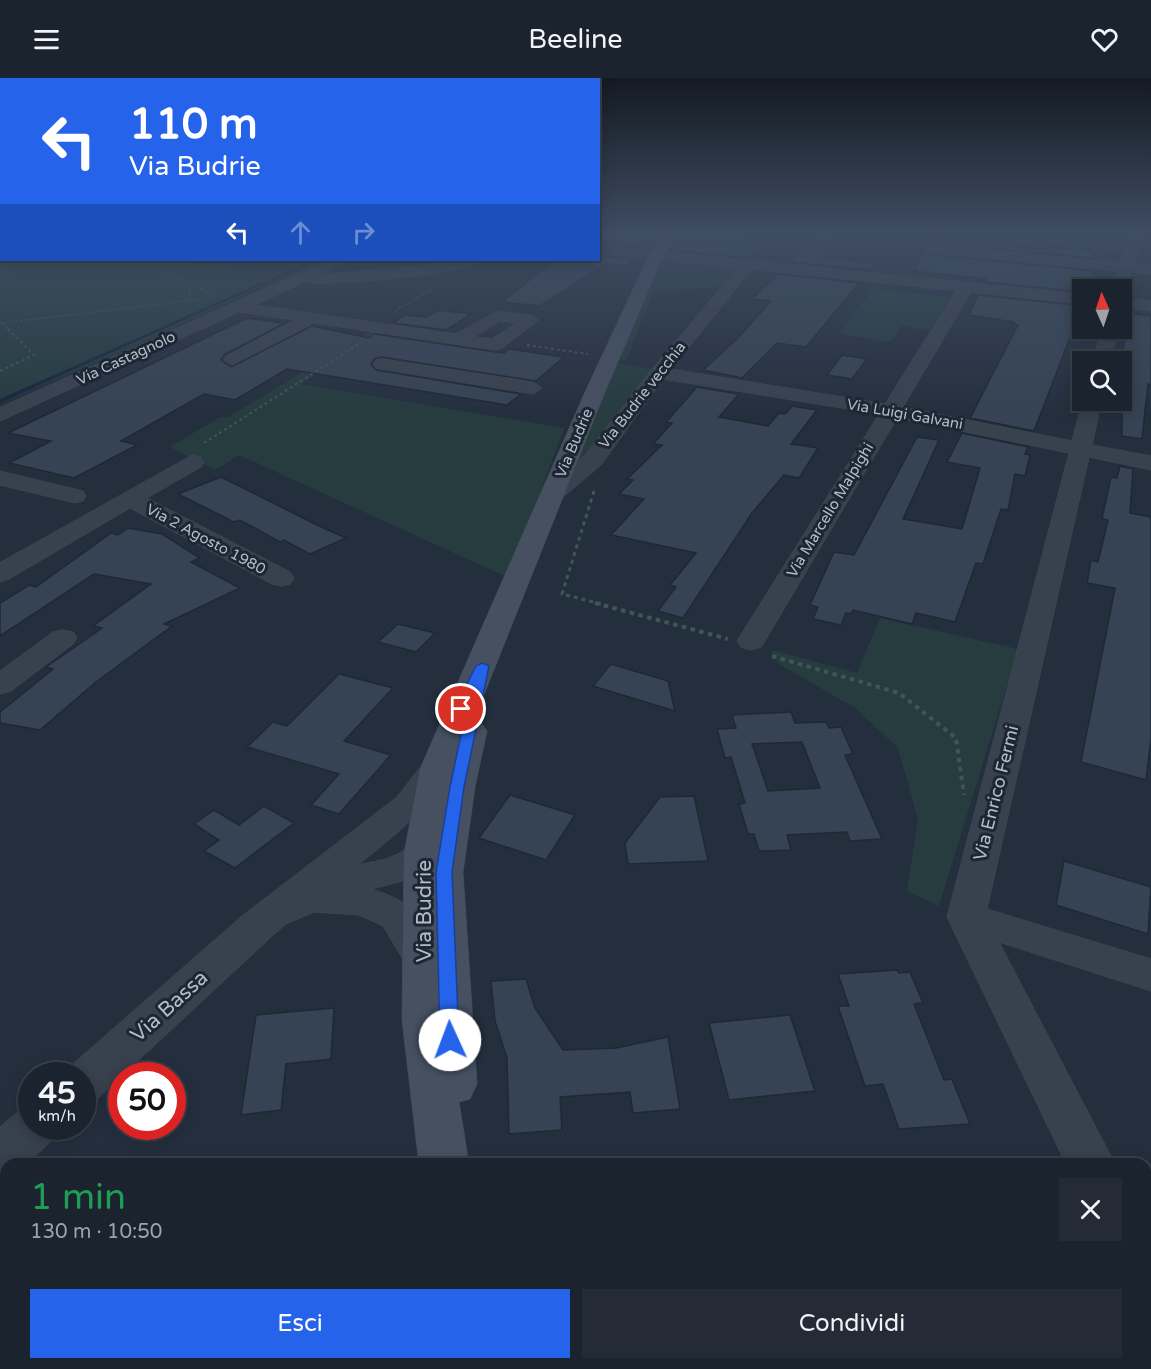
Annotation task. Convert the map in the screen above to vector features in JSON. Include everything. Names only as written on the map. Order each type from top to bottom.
[{"type":"main road","name":"Via Budrie","points":[[443,1158],[424,1020],[423,854],[437,769],[640,293]]},
{"type":"main road","name":"Via Budrie","points":[[459,1158],[450,1040],[444,872],[453,810],[482,666]]},
{"type":"street","name":"Via Castagnolo","points":[[0,415],[267,293]]},
{"type":"street","name":"Via Budrie vecchia","points":[[554,493],[593,460],[658,373],[724,293]]},
{"type":"street","name":"Via Marcello Malpighi","points":[[752,641],[889,410],[962,293]]},
{"type":"street","points":[[1027,293],[1072,298]]},
{"type":"street","points":[[1132,304],[1151,306]]},
{"type":"street","points":[[237,308],[312,318],[466,341],[495,345],[531,320],[497,316],[466,341],[429,371]]},
{"type":"street","points":[[232,360],[312,318]]},
{"type":"street","points":[[382,364],[532,388]]},
{"type":"street","name":"Via Luigi Galvani","points":[[658,373],[889,410],[1151,463]]},
{"type":"street","name":"Via Enrico Fermi","points":[[966,917],[1089,411]]},
{"type":"street","name":"Via 2 Agosto 1980","points":[[0,574],[193,462]]},
{"type":"street","points":[[0,478],[75,496]]},
{"type":"street","name":"Via 2 Agosto 1980","points":[[130,499],[281,578]]},
{"type":"street","points":[[0,685],[63,638]]},
{"type":"street","points":[[256,927],[349,850],[409,805],[437,769]]},
{"type":"street","points":[[256,927],[309,897],[363,877],[404,868],[423,854],[437,839],[453,810]]},
{"type":"street","points":[[349,850],[389,848],[423,854],[435,868],[445,893]]},
{"type":"street","points":[[309,897],[364,901],[397,916],[411,935],[424,960]]},
{"type":"street","points":[[966,917],[1151,975]]},
{"type":"street","points":[[966,917],[1088,1158]]},
{"type":"street","name":"Via Bassa","points":[[96,1071],[256,927]]},
{"type":"street","points":[[0,1158],[20,1140]]},
{"type":"path","points":[[189,293],[189,300]]},
{"type":"path","points":[[1,324],[189,300],[217,299],[207,293]]},
{"type":"path","points":[[0,371],[34,355],[1,324]]},
{"type":"path","points":[[500,342],[582,352],[610,360]]},
{"type":"path","points":[[596,486],[562,594],[725,639],[752,641],[766,654],[899,693],[956,738],[964,800]]},
{"type":"green space","points":[[0,293],[246,293],[138,344],[0,403]]},
{"type":"green space","points":[[646,293],[653,293],[626,361],[619,360],[633,320]]},
{"type":"green space","points":[[870,293],[914,293],[950,297],[929,330],[901,326],[891,342],[838,334]]},
{"type":"green space","points":[[373,330],[385,332],[301,384],[564,428],[509,578],[239,455],[215,470],[170,447],[220,417],[228,417]]},
{"type":"green space","points":[[617,363],[653,369],[573,471]]},
{"type":"green space","points":[[880,618],[1018,649],[939,906],[907,891],[918,819],[898,748],[855,708],[779,664],[772,650],[857,673]]},
{"type":"building","points":[[513,293],[560,293],[540,306],[502,302]]},
{"type":"building","points":[[758,293],[851,293],[806,347],[777,343],[742,378],[703,370],[737,339],[771,301],[752,299]]},
{"type":"building","points":[[978,295],[1072,305],[1072,333],[1034,431],[970,418],[1018,325],[1013,324],[1014,322],[969,315]]},
{"type":"building","points":[[438,310],[471,314],[446,330],[393,323],[405,315],[426,317]]},
{"type":"building","points":[[1132,314],[1151,316],[1151,385],[1148,384],[1142,439],[1122,436],[1122,411],[1132,411],[1132,351],[1123,351],[1125,339],[1132,339]]},
{"type":"building","points":[[247,318],[285,323],[225,354],[221,360],[231,367],[312,326],[369,338],[374,334],[495,352],[504,353],[509,349],[564,357],[536,381],[382,357],[374,359],[371,364],[376,370],[521,394],[507,405],[287,369],[235,400],[204,394],[121,441],[137,445],[74,478],[9,463],[51,441],[8,433]]},
{"type":"building","points":[[842,355],[867,359],[852,379],[827,375]]},
{"type":"building","points":[[697,387],[739,394],[719,417],[768,426],[779,413],[785,414],[792,406],[817,410],[791,444],[818,448],[799,478],[784,475],[752,513],[683,618],[658,611],[676,587],[670,585],[696,553],[611,535],[644,499],[619,494],[633,480],[627,479],[662,445],[653,444],[672,423],[666,422]]},
{"type":"building","points":[[962,433],[1028,447],[1025,454],[1030,455],[1025,476],[1015,474],[1008,510],[1001,509],[983,564],[976,563],[955,622],[916,613],[912,624],[853,610],[851,614],[846,613],[841,625],[813,619],[818,607],[810,605],[834,552],[854,555],[917,437],[939,440],[903,519],[962,529],[980,468],[947,462]]},
{"type":"building","points":[[1120,466],[1133,469],[1130,513],[1151,517],[1151,739],[1146,780],[1081,762],[1115,588],[1087,583],[1091,560],[1098,562],[1108,520],[1102,519],[1111,477],[1117,478]]},
{"type":"building","points":[[221,477],[346,538],[310,554],[284,540],[280,542],[240,520],[234,522],[178,494]]},
{"type":"building","points":[[128,528],[162,534],[200,558],[191,562],[240,588],[164,624],[172,626],[96,682],[40,730],[0,723],[0,712],[53,669],[46,667],[102,628],[93,626],[151,584],[94,574],[0,636],[0,603],[29,585],[36,587],[111,533],[118,535]]},
{"type":"building","points":[[398,624],[435,633],[416,652],[378,642]]},
{"type":"building","points":[[611,664],[668,681],[675,711],[593,686]]},
{"type":"building","points":[[339,674],[393,688],[344,741],[391,755],[339,814],[311,805],[339,774],[247,747],[273,722],[287,726]]},
{"type":"building","points":[[791,712],[795,723],[826,722],[829,728],[841,727],[853,754],[845,755],[882,839],[850,841],[847,832],[787,835],[791,850],[759,851],[754,834],[748,834],[739,804],[745,803],[731,757],[725,758],[717,729],[736,728],[732,715]],"holes":[[[802,742],[820,788],[768,791],[752,744]]]},
{"type":"building","points":[[510,795],[575,815],[546,860],[479,838]]},
{"type":"building","points":[[694,796],[708,861],[628,864],[625,843],[660,797]]},
{"type":"building","points":[[264,806],[294,823],[235,868],[204,851],[219,840],[194,824],[214,810],[239,825]]},
{"type":"building","points":[[1064,861],[1151,887],[1148,934],[1056,905]]},
{"type":"building","points":[[897,970],[899,973],[910,972],[923,1003],[914,1004],[944,1080],[952,1079],[970,1124],[899,1129],[883,1084],[865,1086],[838,1006],[849,1006],[838,974]]},
{"type":"building","points":[[526,979],[535,1008],[563,1050],[616,1048],[668,1037],[680,1109],[633,1113],[630,1092],[560,1097],[562,1130],[509,1134],[507,1058],[495,1021],[491,981]]},
{"type":"building","points":[[334,1008],[331,1059],[286,1064],[281,1110],[241,1115],[256,1015]]},
{"type":"building","points":[[790,1015],[815,1091],[729,1100],[709,1023]]},
{"type":"waterway","points":[[0,401],[241,293]]},
{"type":"route","points":[[450,1040],[444,872],[457,787],[482,666],[461,709]]}]
